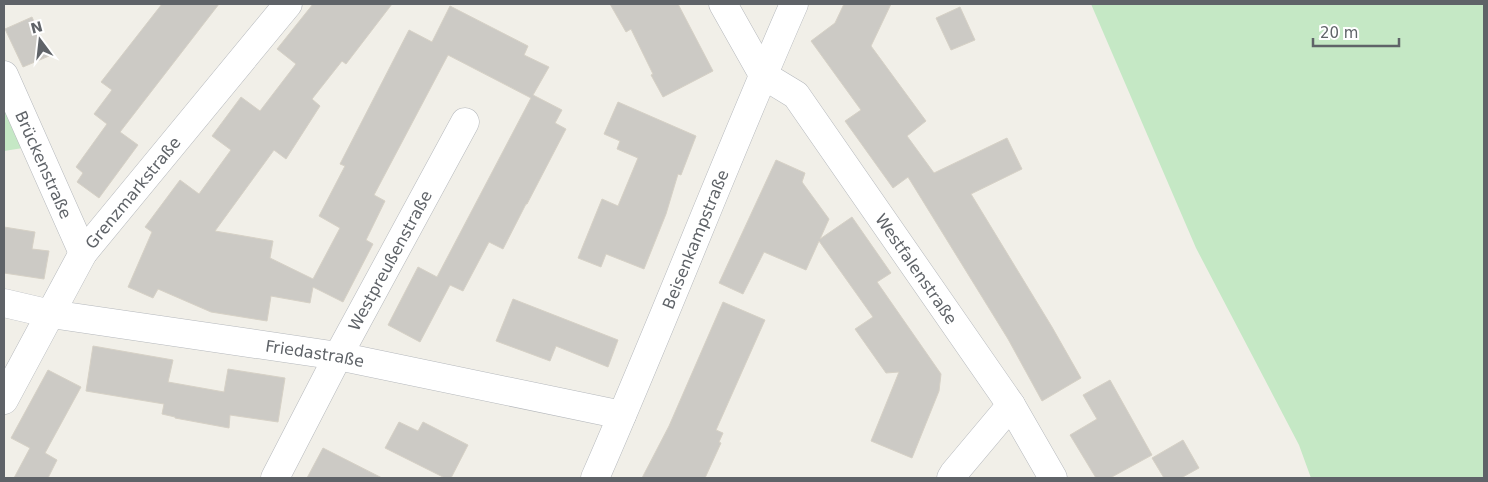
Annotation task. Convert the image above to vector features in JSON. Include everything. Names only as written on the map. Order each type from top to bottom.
[{"type":"street","name":"Grenzmarkstraße","points":[[4,400],[83,253],[288,4]]},
{"type":"street","points":[[723,4],[762,75]]},
{"type":"street","name":"Beisenkampstraße","points":[[595,478],[762,75],[794,4]]},
{"type":"street","name":"Brückenstraße","points":[[4,75],[83,253]]},
{"type":"street","name":"Westfalenstraße","points":[[762,75],[796,95],[1011,404],[1053,478]]},
{"type":"street","name":"Westpreußenstraße","points":[[274,478],[465,122]]},
{"type":"street","name":"Friedastraße","points":[[4,303],[51,314],[338,356],[622,415]]},
{"type":"street","points":[[951,478],[1011,404]]},
{"type":"green space","points":[[1091,4],[1484,4],[1484,478],[1311,478],[1299,445],[1196,248]]},
{"type":"green space","points":[[4,109],[23,148],[4,151]]},
{"type":"building","points":[[162,4],[219,4],[120,132],[138,145],[99,198],[77,182],[83,173],[76,167],[107,124],[94,114],[112,90],[101,82]]},
{"type":"building","points":[[313,4],[392,4],[346,64],[342,61],[312,99],[320,106],[286,159],[274,150],[215,231],[273,241],[270,258],[313,279],[340,228],[319,216],[345,166],[340,164],[409,30],[432,42],[450,6],[528,46],[524,55],[549,67],[533,95],[562,110],[555,123],[566,129],[503,249],[489,242],[463,291],[450,285],[420,342],[388,325],[418,267],[437,277],[531,98],[448,55],[374,195],[385,201],[366,240],[373,244],[343,302],[313,287],[310,303],[271,296],[267,321],[211,312],[158,289],[153,298],[128,287],[152,232],[145,227],[180,180],[199,194],[231,150],[212,136],[241,97],[260,111],[296,64],[277,49]]},
{"type":"building","points":[[610,4],[678,4],[713,71],[663,97],[631,29],[626,32]]},
{"type":"building","points":[[844,4],[891,4],[871,46],[926,121],[907,136],[934,173],[1007,138],[1022,169],[971,194],[1081,378],[1042,401],[1008,339],[908,177],[893,188],[845,121],[861,110],[811,41],[835,23]]},
{"type":"building","points":[[960,7],[975,40],[951,50],[936,18]]},
{"type":"building","points":[[32,17],[49,56],[23,67],[5,29]]},
{"type":"building","points":[[618,102],[696,136],[681,175],[678,174],[666,214],[644,269],[606,254],[601,267],[578,258],[602,199],[618,206],[638,158],[617,149],[620,141],[604,134]]},
{"type":"building","points":[[776,160],[805,173],[802,182],[829,219],[820,239],[852,217],[891,273],[877,282],[941,374],[939,391],[912,458],[871,441],[899,372],[886,373],[855,329],[873,317],[819,241],[806,270],[764,252],[743,294],[719,283]]},
{"type":"building","points":[[4,227],[35,232],[32,249],[49,251],[44,279],[4,273]]},
{"type":"building","points":[[513,299],[618,340],[608,367],[556,346],[550,361],[496,341]]},
{"type":"building","points":[[723,302],[765,320],[716,430],[723,433],[719,442],[721,443],[705,478],[642,478],[669,426]]},
{"type":"building","points":[[93,346],[173,360],[168,382],[224,392],[228,369],[285,378],[278,422],[230,415],[229,428],[162,414],[164,404],[86,391]]},
{"type":"building","points":[[48,370],[81,387],[45,453],[57,460],[48,478],[14,478],[30,448],[11,438]]},
{"type":"building","points":[[1110,380],[1152,455],[1110,478],[1096,478],[1070,435],[1097,419],[1083,395]]},
{"type":"building","points":[[399,422],[418,431],[423,422],[468,445],[451,478],[445,478],[385,448]]},
{"type":"building","points":[[1183,440],[1199,468],[1181,478],[1164,478],[1152,458]]},
{"type":"building","points":[[323,448],[382,478],[307,478]]}]
